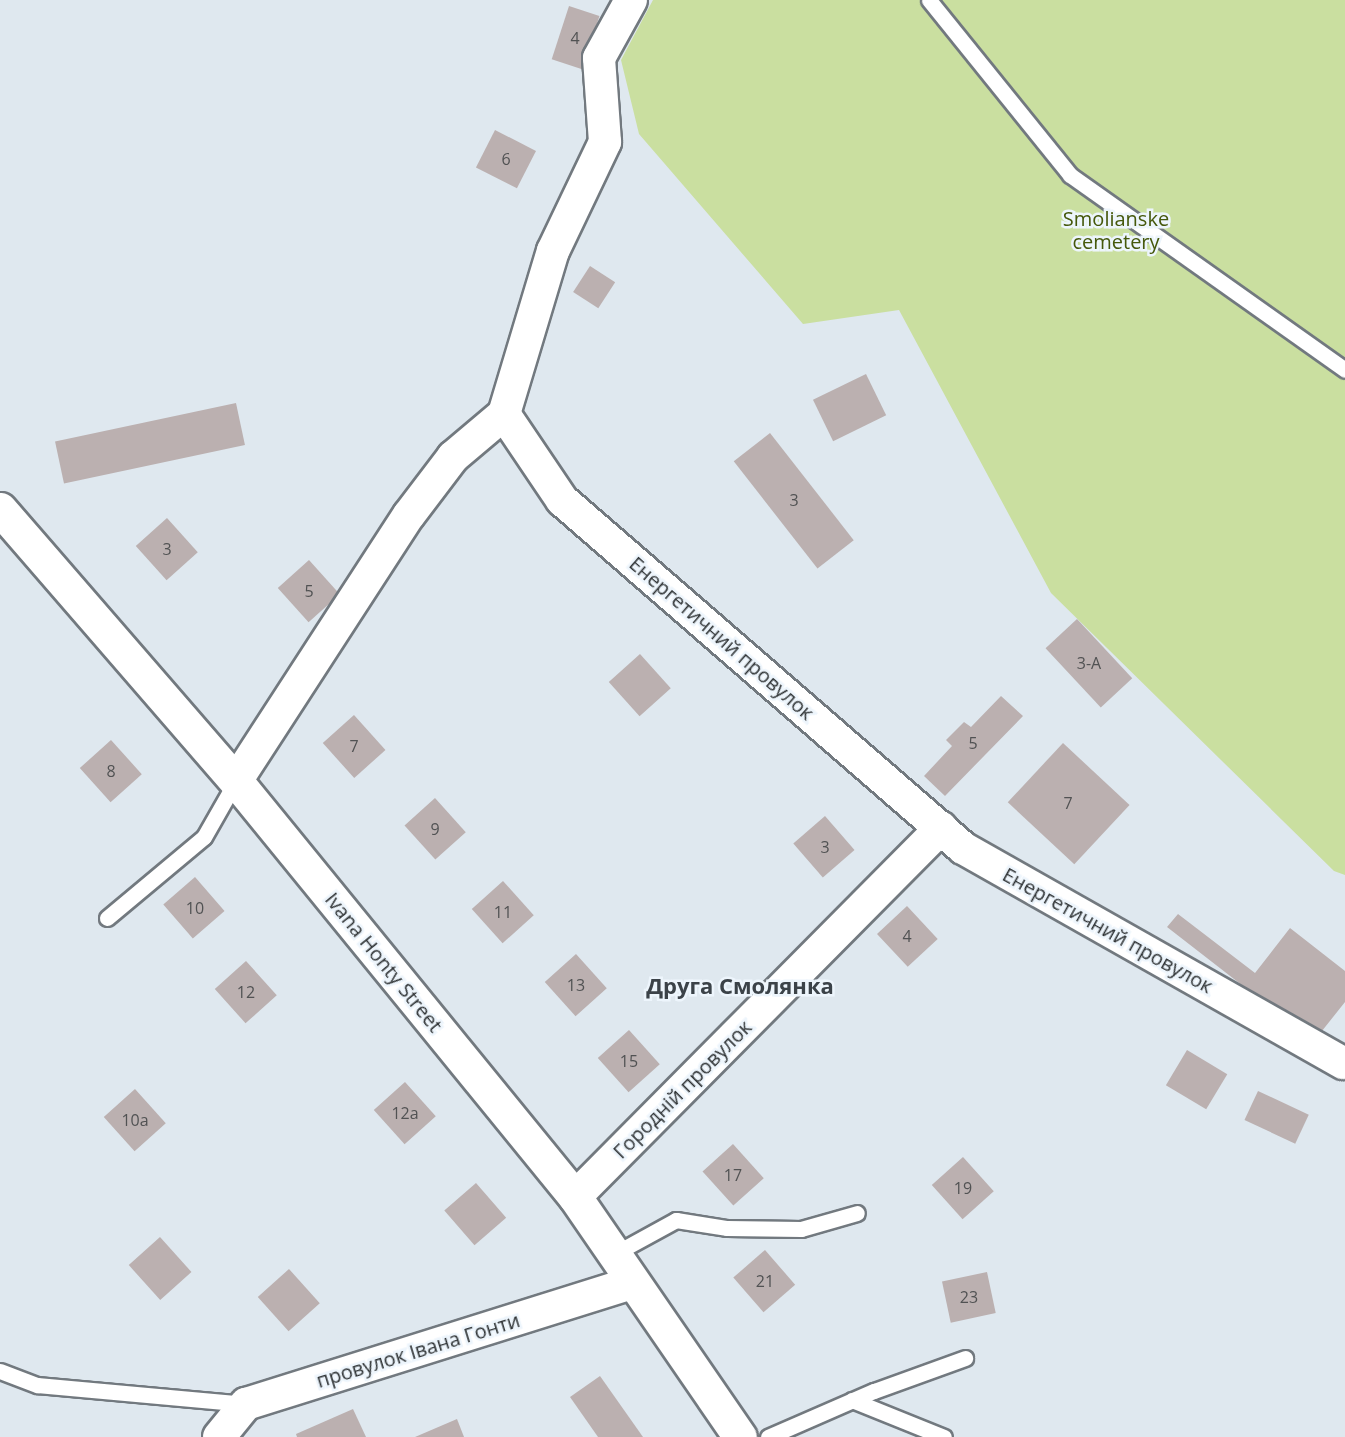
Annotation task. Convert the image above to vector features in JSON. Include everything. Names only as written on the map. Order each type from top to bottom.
[{"type":"street","points":[[236,781],[409,515],[453,457],[504,414],[554,251],[605,142],[599,58],[631,0]]},
{"type":"street","name":"Енергетичний провулок","points":[[504,414],[562,500],[963,848],[1344,1063]]},
{"type":"street","name":"Ivana Honty Street","points":[[0,509],[236,781],[575,1197],[740,1437]]},
{"type":"street","name":"Городній провулок","points":[[575,1197],[941,828]]},
{"type":"street","name":"провулок Івана Гонти","points":[[246,1404],[632,1283]]},
{"type":"street","points":[[219,1437],[246,1404]]},
{"type":"lane","points":[[929,0],[1070,175],[1345,370]]},
{"type":"lane","points":[[107,918],[204,837],[236,781]]},
{"type":"lane","points":[[614,1254],[676,1220],[727,1228],[801,1229],[857,1213]]},
{"type":"lane","points":[[768,1437],[852,1400],[965,1358]]},
{"type":"lane","points":[[0,1371],[37,1385],[246,1404]]},
{"type":"lane","points":[[852,1400],[944,1437]]},
{"type":"green space","name":"Smolianske cemetery","points":[[653,0],[1345,0],[1345,875],[1334,871],[1051,593],[899,310],[803,324],[639,134],[621,60]]},
{"type":"building","points":[[569,6],[599,16],[582,69],[552,59]]},
{"type":"building","points":[[495,130],[536,151],[517,188],[476,167]]},
{"type":"building","points":[[590,266],[615,282],[598,308],[573,292]]},
{"type":"building","points":[[866,374],[886,415],[833,441],[813,400]]},
{"type":"building","points":[[236,403],[245,445],[64,484],[55,441]]},
{"type":"building","points":[[770,433],[854,540],[817,568],[734,461]]},
{"type":"building","points":[[167,518],[198,552],[167,580],[136,546]]},
{"type":"building","points":[[309,560],[340,594],[309,622],[278,588]]},
{"type":"building","points":[[1077,619],[1132,678],[1101,708],[1046,648]]},
{"type":"building","points":[[640,654],[671,688],[640,716],[609,682]]},
{"type":"building","points":[[1001,696],[1023,716],[945,796],[924,776],[952,746],[946,740],[964,722],[971,727]]},
{"type":"building","points":[[354,715],[385,750],[354,778],[323,743]]},
{"type":"building","points":[[111,740],[142,774],[111,802],[80,768]]},
{"type":"building","points":[[1063,743],[1130,805],[1074,864],[1008,802]]},
{"type":"building","points":[[435,798],[466,832],[435,860],[405,825]]},
{"type":"building","points":[[825,816],[855,850],[823,878],[793,844]]},
{"type":"building","points":[[195,877],[225,911],[193,939],[163,905]]},
{"type":"building","points":[[503,881],[534,915],[503,943],[472,909]]},
{"type":"building","points":[[907,906],[938,939],[908,967],[877,934]]},
{"type":"building","points":[[1178,914],[1255,973],[1290,928],[1345,971],[1345,1002],[1314,1041],[1167,927]]},
{"type":"building","points":[[576,954],[607,988],[576,1016],[545,982]]},
{"type":"building","points":[[246,961],[277,995],[246,1023],[215,989]]},
{"type":"building","points":[[629,1030],[660,1064],[629,1092],[598,1058]]},
{"type":"building","points":[[1187,1050],[1227,1074],[1206,1109],[1166,1085]]},
{"type":"building","points":[[405,1082],[436,1116],[405,1144],[374,1110]]},
{"type":"building","points":[[135,1089],[166,1123],[135,1151],[104,1117]]},
{"type":"building","points":[[1258,1091],[1309,1115],[1295,1144],[1244,1120]]},
{"type":"building","points":[[733,1144],[764,1178],[733,1206],[703,1171]]},
{"type":"building","points":[[963,1157],[994,1191],[963,1219],[932,1185]]},
{"type":"building","points":[[476,1183],[506,1218],[474,1245],[444,1211]]},
{"type":"building","points":[[160,1237],[191,1272],[160,1300],[129,1265]]},
{"type":"building","points":[[765,1250],[795,1285],[763,1312],[733,1278]]},
{"type":"building","points":[[289,1269],[320,1303],[289,1331],[258,1297]]},
{"type":"building","points":[[987,1272],[996,1313],[951,1323],[942,1282]]},
{"type":"building","points":[[600,1376],[643,1437],[598,1437],[570,1397]]},
{"type":"building","points":[[353,1409],[366,1437],[297,1437],[296,1434]]},
{"type":"building","points":[[457,1419],[464,1437],[415,1437]]},
{"type":"district","name":"Друга Смолянка","points":[[740,986]]}]
